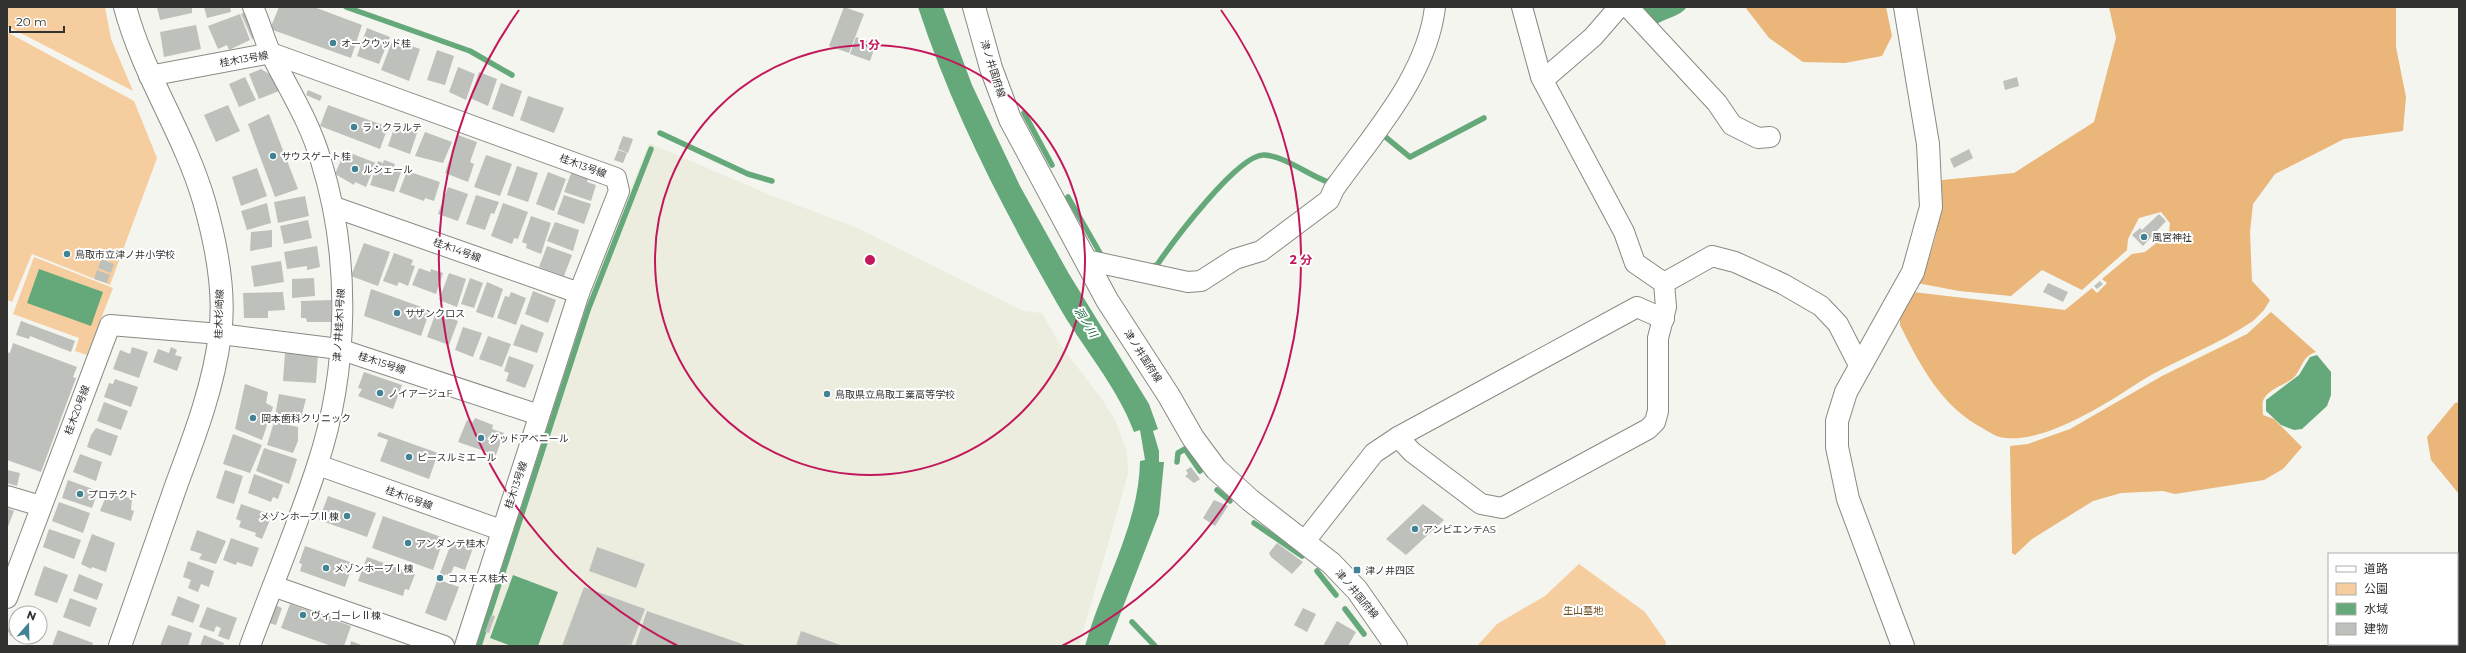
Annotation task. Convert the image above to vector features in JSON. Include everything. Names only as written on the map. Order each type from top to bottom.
[{"type":"street","name":"桂木杉崎線","points":[[120,646],[194,437],[210,382],[220,334],[222,297],[215,248],[204,200],[188,158],[149,76],[132,35],[125,7]]},
{"type":"street","name":"津ノ井桂木1号線","points":[[250,646],[318,465],[329,423],[339,349],[342,313],[341,257],[334,207],[310,127],[271,53],[254,7]]},
{"type":"street","name":"津ノ井国府線","points":[[974,7],[991,68],[1010,119],[1107,300],[1169,396],[1193,438],[1216,469],[1250,500],[1305,541],[1331,563],[1357,590],[1396,646]]},
{"type":"street","points":[[1086,260],[1188,282],[1201,281],[1235,259],[1261,251],[1329,200],[1334,189],[1399,98],[1414,71],[1430,34],[1435,7]]},
{"type":"street","points":[[1522,7],[1543,80],[1624,232],[1635,263],[1664,283]]},
{"type":"street","points":[[1543,80],[1593,37],[1618,7]]},
{"type":"street","points":[[1628,7],[1718,103],[1732,125],[1758,138],[1770,137]]},
{"type":"street","points":[[1903,646],[1848,499],[1837,447],[1837,421],[1846,392],[1913,272],[1931,207],[1928,144],[1905,7]]},
{"type":"street","name":"桂木13号線","points":[[149,76],[271,53],[616,178],[619,191],[579,294],[501,530],[465,646]]},
{"type":"street","name":"桂木14号線","points":[[334,207],[579,294]]},
{"type":"street","points":[[1664,283],[1712,256],[1730,252],[1822,306],[1838,324],[1860,367]]},
{"type":"street","points":[[1398,437],[1412,452],[1481,504],[1502,508],[1588,463],[1648,429],[1655,422],[1658,411],[1658,338],[1666,307],[1664,283]]},
{"type":"street","points":[[1305,541],[1374,453],[1398,437],[1637,307],[1664,319]]},
{"type":"street","name":"桂木20号線","points":[[7,598],[40,506],[110,325],[220,334]]},
{"type":"street","name":"桂木15号線","points":[[220,334],[339,349],[539,415]]},
{"type":"street","name":"桂木16号線","points":[[318,465],[501,530]]},
{"type":"street","points":[[7,496],[40,506]]},
{"type":"street","points":[[273,586],[444,646]]},
{"type":"shaded area","points":[[1745,7],[1886,7],[1892,36],[1882,56],[1845,63],[1803,62],[1769,38]]},
{"type":"shaded area","points":[[2109,7],[2396,7],[2396,47],[2406,97],[2403,131],[2344,139],[2275,174],[2253,204],[2250,232],[2252,281],[2270,300],[2264,310],[2253,321],[2240,330],[2155,373],[2094,410],[2058,428],[2022,438],[2000,437],[1969,420],[1944,397],[1924,370],[1916,356],[1900,325],[1900,318],[1913,292],[2065,310],[2092,288],[2097,293],[2107,283],[2102,279],[2132,254],[2145,252],[2169,233],[2170,223],[2161,212],[2139,218],[2128,239],[2127,250],[2082,290],[2042,270],[2011,296],[1959,291],[1917,283],[1929,257],[1936,233],[1942,180],[2014,173],[2094,122],[2116,38]]},
{"type":"shaded area","name":"鳥取県立鳥取工業高等学校","points":[[649,143],[773,196],[860,229],[1023,311],[1042,313],[1059,343],[1104,402],[1115,420],[1127,451],[1128,474],[1079,646],[477,646],[583,309]]},
{"type":"shaded area","points":[[2271,312],[2316,352],[2306,358],[2293,378],[2268,394],[2263,401],[2263,415],[2274,419],[2302,447],[2283,469],[2264,480],[2175,494],[2163,491],[2121,493],[2093,501],[2032,539],[2015,555],[2012,553],[2010,446],[2028,444],[2070,429],[2162,376],[2247,334]]},
{"type":"shaded area","points":[[2459,402],[2459,494],[2431,460],[2427,437],[2455,403]]},
{"type":"shaded area","points":[[2459,575],[2459,646],[2377,646],[2458,645]]},
{"type":"green space","points":[[7,7],[105,7],[111,39],[133,91],[7,26]]},
{"type":"green space","name":"鳥取市立津ノ井小学校","points":[[7,32],[134,101],[157,158],[110,285],[32,254],[12,302],[7,300]]},
{"type":"green space","points":[[34,257],[113,288],[87,355],[75,351],[79,338],[13,314]]},
{"type":"green space","name":"生山墓地","points":[[1579,564],[1645,612],[1666,642],[1665,646],[1477,646],[1497,624],[1545,596]]},
{"type":"water","name":"洞ノ川","points":[[918,7],[943,7],[972,85],[1020,186],[1069,274],[1149,404],[1158,429],[1153,431],[1159,451],[1159,462],[1164,462],[1159,514],[1108,646],[1085,646],[1092,623],[1127,532],[1133,509],[1138,485],[1140,461],[1145,460],[1140,430],[1134,432],[1127,415],[1109,383],[1067,321],[998,196],[946,84]]},
{"type":"water","points":[[1632,7],[1687,7],[1680,13],[1654,26]]},
{"type":"water","points":[[39,269],[103,292],[91,326],[27,303]]},
{"type":"water","points":[[2317,355],[2331,372],[2331,395],[2327,406],[2302,429],[2294,430],[2281,425],[2266,411],[2266,400],[2299,375],[2310,357]]},
{"type":"water","points":[[513,575],[558,592],[538,646],[511,646],[490,638]]},
{"type":"building","points":[[157,7],[192,7],[192,13],[160,20]]},
{"type":"building","points":[[204,7],[230,7],[231,12],[207,18]]},
{"type":"building","name":"オークウッド桂","points":[[279,7],[314,7],[362,25],[351,58],[270,29]]},
{"type":"building","points":[[844,7],[864,14],[849,53],[829,46]]},
{"type":"building","points":[[247,11],[258,37],[252,39],[241,14]]},
{"type":"building","points":[[240,14],[250,40],[229,50],[227,45],[218,49],[208,26]]},
{"type":"building","points":[[196,25],[201,49],[164,57],[160,32]]},
{"type":"building","points":[[367,28],[390,37],[379,64],[357,56]]},
{"type":"building","points":[[856,37],[876,44],[870,61],[850,54]]},
{"type":"building","points":[[393,39],[420,49],[409,81],[381,70]]},
{"type":"building","points":[[437,50],[454,56],[445,85],[427,80]]},
{"type":"building","points":[[458,67],[475,74],[466,100],[449,92]]},
{"type":"building","points":[[261,69],[271,75],[279,91],[259,99],[249,74]]},
{"type":"building","points":[[479,72],[497,79],[488,106],[470,98]]},
{"type":"building","points":[[245,77],[256,100],[239,107],[229,84]]},
{"type":"building","points":[[2017,77],[2019,86],[2005,90],[2003,81]]},
{"type":"building","points":[[501,83],[522,91],[513,117],[492,109]]},
{"type":"building","points":[[308,90],[322,96],[320,101],[306,95]]},
{"type":"building","points":[[528,96],[564,108],[554,133],[520,120]]},
{"type":"building","points":[[228,105],[240,131],[216,142],[204,115]]},
{"type":"building","name":"ラ・クラルテ","points":[[328,105],[388,127],[380,149],[320,126]]},
{"type":"building","name":"サウスゲート桂","points":[[269,114],[298,189],[275,197],[248,124]]},
{"type":"building","points":[[396,123],[418,130],[410,154],[388,146]]},
{"type":"building","points":[[425,132],[452,142],[443,163],[415,156]]},
{"type":"building","points":[[458,135],[477,142],[470,162],[474,164],[468,182],[445,173]]},
{"type":"building","points":[[623,136],[633,139],[628,153],[618,149]]},
{"type":"building","points":[[1969,149],[1973,158],[1954,168],[1950,159]]},
{"type":"building","points":[[618,150],[627,153],[623,163],[614,160]]},
{"type":"building","name":"ルシェール","points":[[345,151],[376,163],[366,187],[355,182],[354,185],[335,174]]},
{"type":"building","points":[[486,155],[512,164],[500,196],[474,187]]},
{"type":"building","points":[[384,160],[395,164],[393,169],[401,172],[394,192],[370,185],[378,161],[383,163]]},
{"type":"building","points":[[517,166],[538,173],[528,202],[507,195]]},
{"type":"building","points":[[257,168],[267,196],[241,206],[232,177]]},
{"type":"building","points":[[407,171],[440,182],[434,201],[425,198],[424,201],[399,192]]},
{"type":"building","points":[[572,171],[589,176],[587,182],[596,185],[591,201],[564,192]]},
{"type":"building","points":[[548,172],[566,179],[554,211],[536,204]]},
{"type":"building","points":[[448,187],[468,194],[458,221],[438,214]]},
{"type":"building","points":[[476,195],[499,202],[494,214],[491,213],[485,230],[466,224]]},
{"type":"building","points":[[564,195],[591,204],[584,224],[557,214]]},
{"type":"building","points":[[305,196],[309,216],[278,223],[274,202]]},
{"type":"building","points":[[267,203],[271,223],[247,230],[241,211]]},
{"type":"building","points":[[503,203],[528,212],[518,239],[514,238],[512,244],[491,236]]},
{"type":"building","points":[[2159,214],[2166,221],[2143,246],[2132,235],[2140,228],[2142,230]]},
{"type":"building","points":[[531,216],[551,223],[541,254],[526,248],[527,244],[522,242]]},
{"type":"building","points":[[308,220],[312,238],[284,244],[280,226]]},
{"type":"building","points":[[555,222],[579,230],[573,251],[547,241]]},
{"type":"building","points":[[272,230],[272,247],[250,251],[251,232]]},
{"type":"building","points":[[364,243],[390,252],[378,286],[351,276]]},
{"type":"building","points":[[317,246],[320,267],[307,270],[307,266],[287,269],[284,252]]},
{"type":"building","points":[[547,246],[572,255],[564,276],[539,267]]},
{"type":"building","points":[[394,253],[413,260],[411,265],[415,266],[408,286],[399,282],[397,286],[383,281]]},
{"type":"building","points":[[101,259],[114,264],[111,273],[98,268]]},
{"type":"building","points":[[281,261],[284,282],[254,287],[251,266]]},
{"type":"building","points":[[419,268],[430,272],[431,269],[443,273],[436,294],[412,285]]},
{"type":"building","points":[[97,270],[110,275],[107,283],[94,279]]},
{"type":"building","points":[[449,273],[466,279],[457,307],[439,300]]},
{"type":"building","points":[[314,278],[315,296],[292,298],[292,279]]},
{"type":"building","points":[[470,278],[483,283],[474,308],[461,304]]},
{"type":"building","points":[[2100,281],[2103,284],[2097,289],[2094,286]]},
{"type":"building","points":[[487,282],[503,289],[493,318],[476,312]]},
{"type":"building","points":[[2048,283],[2068,292],[2063,302],[2043,292]]},
{"type":"building","name":"サザンクロス","points":[[371,289],[430,310],[421,336],[364,316]]},
{"type":"building","points":[[533,291],[556,300],[548,323],[525,314]]},
{"type":"building","points":[[283,292],[285,310],[268,311],[268,318],[244,318],[243,293]]},
{"type":"building","points":[[511,292],[526,298],[516,325],[497,318],[505,296],[509,297]]},
{"type":"building","points":[[331,300],[331,322],[307,322],[306,318],[301,318],[301,301]]},
{"type":"building","points":[[436,312],[458,321],[449,345],[427,337]]},
{"type":"building","points":[[21,321],[75,341],[71,352],[30,336],[29,339],[16,335]]},
{"type":"building","points":[[521,324],[544,333],[537,353],[513,345]]},
{"type":"building","points":[[463,327],[482,333],[473,357],[455,350]]},
{"type":"building","points":[[488,336],[511,344],[502,367],[479,359]]},
{"type":"building","points":[[13,343],[77,367],[73,377],[76,378],[41,472],[7,460],[7,352],[10,353]]},
{"type":"building","points":[[132,347],[148,352],[139,378],[113,369],[120,350],[130,354]]},
{"type":"building","points":[[171,347],[177,350],[175,355],[182,357],[177,371],[153,362],[158,349],[169,353]]},
{"type":"building","points":[[285,353],[318,354],[316,383],[283,381]]},
{"type":"building","points":[[509,356],[534,365],[525,388],[506,381],[509,373],[504,371]]},
{"type":"building","name":"ノイアージュF","points":[[364,372],[402,385],[393,409],[358,396],[362,389],[358,388]]},
{"type":"building","points":[[115,379],[138,387],[131,407],[104,397],[109,383],[113,384]]},
{"type":"building","name":"岡本歯科クリニック","points":[[245,384],[268,392],[266,403],[273,407],[262,440],[235,429]]},
{"type":"building","points":[[279,394],[306,399],[300,421],[275,416]]},
{"type":"building","points":[[104,402],[128,411],[121,430],[97,421]]},
{"type":"building","name":"グッドアベニール","points":[[475,418],[493,425],[492,429],[504,433],[496,455],[458,442],[467,420],[473,422]]},
{"type":"building","points":[[274,422],[298,427],[298,441],[293,453],[267,445]]},
{"type":"building","points":[[96,428],[118,436],[111,456],[87,447],[91,435]]},
{"type":"building","name":"ピースルミエール","points":[[379,432],[438,453],[429,479],[380,461],[388,440],[377,436]]},
{"type":"building","points":[[233,434],[262,445],[250,473],[223,464]]},
{"type":"building","points":[[264,448],[297,459],[289,484],[256,471]]},
{"type":"building","points":[[80,454],[102,462],[96,481],[73,472]]},
{"type":"building","points":[[1191,467],[1200,479],[1194,483],[1185,476],[1188,474],[1186,470]]},
{"type":"building","points":[[7,470],[20,473],[17,486],[7,483]]},
{"type":"building","points":[[225,470],[243,476],[234,504],[216,498]]},
{"type":"building","points":[[254,474],[283,485],[278,499],[273,497],[271,502],[248,493]]},
{"type":"building","name":"プロテクト","points":[[68,480],[98,491],[92,508],[62,498]]},
{"type":"building","points":[[108,491],[132,499],[131,510],[134,511],[131,521],[100,511]]},
{"type":"building","name":"メゾンホープⅡ棟","points":[[328,496],[376,513],[367,537],[319,520]]},
{"type":"building","points":[[1214,500],[1228,506],[1215,526],[1203,518]]},
{"type":"building","points":[[59,502],[90,513],[83,533],[52,521]]},
{"type":"building","points":[[241,504],[272,515],[262,539],[255,536],[256,533],[239,527],[241,521],[236,519]]},
{"type":"building","name":"アンビエンテAS","points":[[1423,504],[1444,520],[1406,555],[1386,539]]},
{"type":"building","points":[[7,508],[14,511],[7,529]]},
{"type":"building","name":"アンダンテ桂木","points":[[383,516],[444,538],[433,570],[372,548]]},
{"type":"building","points":[[49,529],[81,540],[74,559],[43,547]]},
{"type":"building","points":[[197,530],[226,541],[216,564],[199,559],[202,554],[190,550]]},
{"type":"building","points":[[92,534],[115,543],[106,572],[92,567],[91,569],[81,564]]},
{"type":"building","points":[[231,538],[259,548],[252,567],[237,562],[236,565],[223,560]]},
{"type":"building","name":"コスモス桂木","points":[[452,541],[473,548],[465,570],[454,566],[450,576],[445,574],[442,581],[459,587],[446,621],[425,613]]},
{"type":"building","points":[[1277,543],[1303,562],[1292,574],[1271,557],[1269,553]]},
{"type":"building","name":"メゾンホープⅠ棟","points":[[305,546],[353,563],[345,587],[300,571],[302,564],[299,563]]},
{"type":"building","points":[[597,547],[645,564],[636,588],[589,571]]},
{"type":"building","points":[[367,557],[415,574],[409,590],[405,589],[403,596],[358,581]]},
{"type":"building","points":[[188,561],[214,571],[209,587],[201,584],[198,592],[188,588],[191,580],[183,577]]},
{"type":"building","points":[[44,566],[68,575],[57,603],[34,595]]},
{"type":"building","points":[[79,574],[103,584],[97,600],[73,591]]},
{"type":"building","points":[[584,587],[645,609],[631,646],[562,646]]},
{"type":"building","points":[[178,596],[200,605],[193,623],[171,615]]},
{"type":"building","points":[[70,598],[97,608],[90,627],[63,617]]},
{"type":"building","name":"ヴィゴーレⅡ棟","points":[[290,604],[351,626],[344,646],[331,646],[281,628]]},
{"type":"building","points":[[275,605],[282,608],[276,625],[269,623]]},
{"type":"building","points":[[207,607],[237,618],[229,640],[218,636],[221,628],[216,626],[214,632],[199,627]]},
{"type":"building","points":[[1303,608],[1316,614],[1307,632],[1294,625]]},
{"type":"building","points":[[647,611],[748,646],[635,646]]},
{"type":"building","points":[[491,615],[495,616],[489,633],[485,632]]},
{"type":"building","points":[[1337,621],[1356,632],[1348,646],[1323,646]]},
{"type":"building","points":[[168,625],[192,633],[188,646],[160,646]]},
{"type":"building","points":[[58,630],[93,643],[92,646],[52,646]]},
{"type":"building","points":[[801,631],[843,646],[796,646]]},
{"type":"building","points":[[204,635],[224,643],[223,646],[200,646]]},
{"type":"building","points":[[351,641],[364,646],[350,646]]},
{"type":"waterway","points":[[346,7],[470,51],[512,75]]},
{"type":"waterway","points":[[1024,113],[1052,165]]},
{"type":"waterway","points":[[1382,134],[1410,157],[1484,118]]},
{"type":"waterway","points":[[660,133],[748,174],[772,181]]},
{"type":"waterway","points":[[479,646],[588,310],[651,149]]},
{"type":"waterway","points":[[1153,266],[1157,265],[1176,238],[1206,201],[1238,169],[1253,159],[1264,155],[1272,156],[1288,162],[1328,182],[1332,178]]},
{"type":"waterway","points":[[1068,197],[1100,253]]},
{"type":"waterway","points":[[1177,462],[1178,453],[1185,449],[1200,471]]},
{"type":"waterway","points":[[1217,490],[1230,501]]},
{"type":"waterway","points":[[1254,523],[1302,556]]},
{"type":"waterway","points":[[1317,571],[1336,595]]},
{"type":"waterway","points":[[1345,609],[1364,634]]},
{"type":"waterway","points":[[1132,622],[1155,646]]},
{"type":"place","name":"オークウッド桂","points":[[333,43]]},
{"type":"place","name":"ラ・クラルテ","points":[[354,127]]},
{"type":"place","name":"サウスゲート桂","points":[[273,156]]},
{"type":"place","name":"ルシェール","points":[[355,169]]},
{"type":"place","name":"風宮神社","points":[[2144,237]]},
{"type":"place","name":"鳥取市立津ノ井小学校","points":[[67,254]]},
{"type":"place","name":"サザンクロス","points":[[397,313]]},
{"type":"place","name":"ノイアージュF","points":[[380,393]]},
{"type":"place","name":"鳥取県立鳥取工業高等学校","points":[[827,394]]},
{"type":"place","name":"岡本歯科クリニック","points":[[253,418]]},
{"type":"place","name":"グッドアベニール","points":[[481,438]]},
{"type":"place","name":"ピースルミエール","points":[[409,457]]},
{"type":"place","name":"プロテクト","points":[[80,494]]},
{"type":"place","name":"メゾンホープⅡ棟","points":[[347,516]]},
{"type":"place","name":"アンビエンテAS","points":[[1415,529]]},
{"type":"place","name":"アンダンテ桂木","points":[[408,543]]},
{"type":"place","name":"メゾンホープⅠ棟","points":[[326,568]]},
{"type":"place","name":"津ノ井四区","points":[[1357,570]]},
{"type":"place","name":"コスモス桂木","points":[[440,578]]},
{"type":"place","name":"ヴィゴーレⅡ棟","points":[[303,615]]}]
